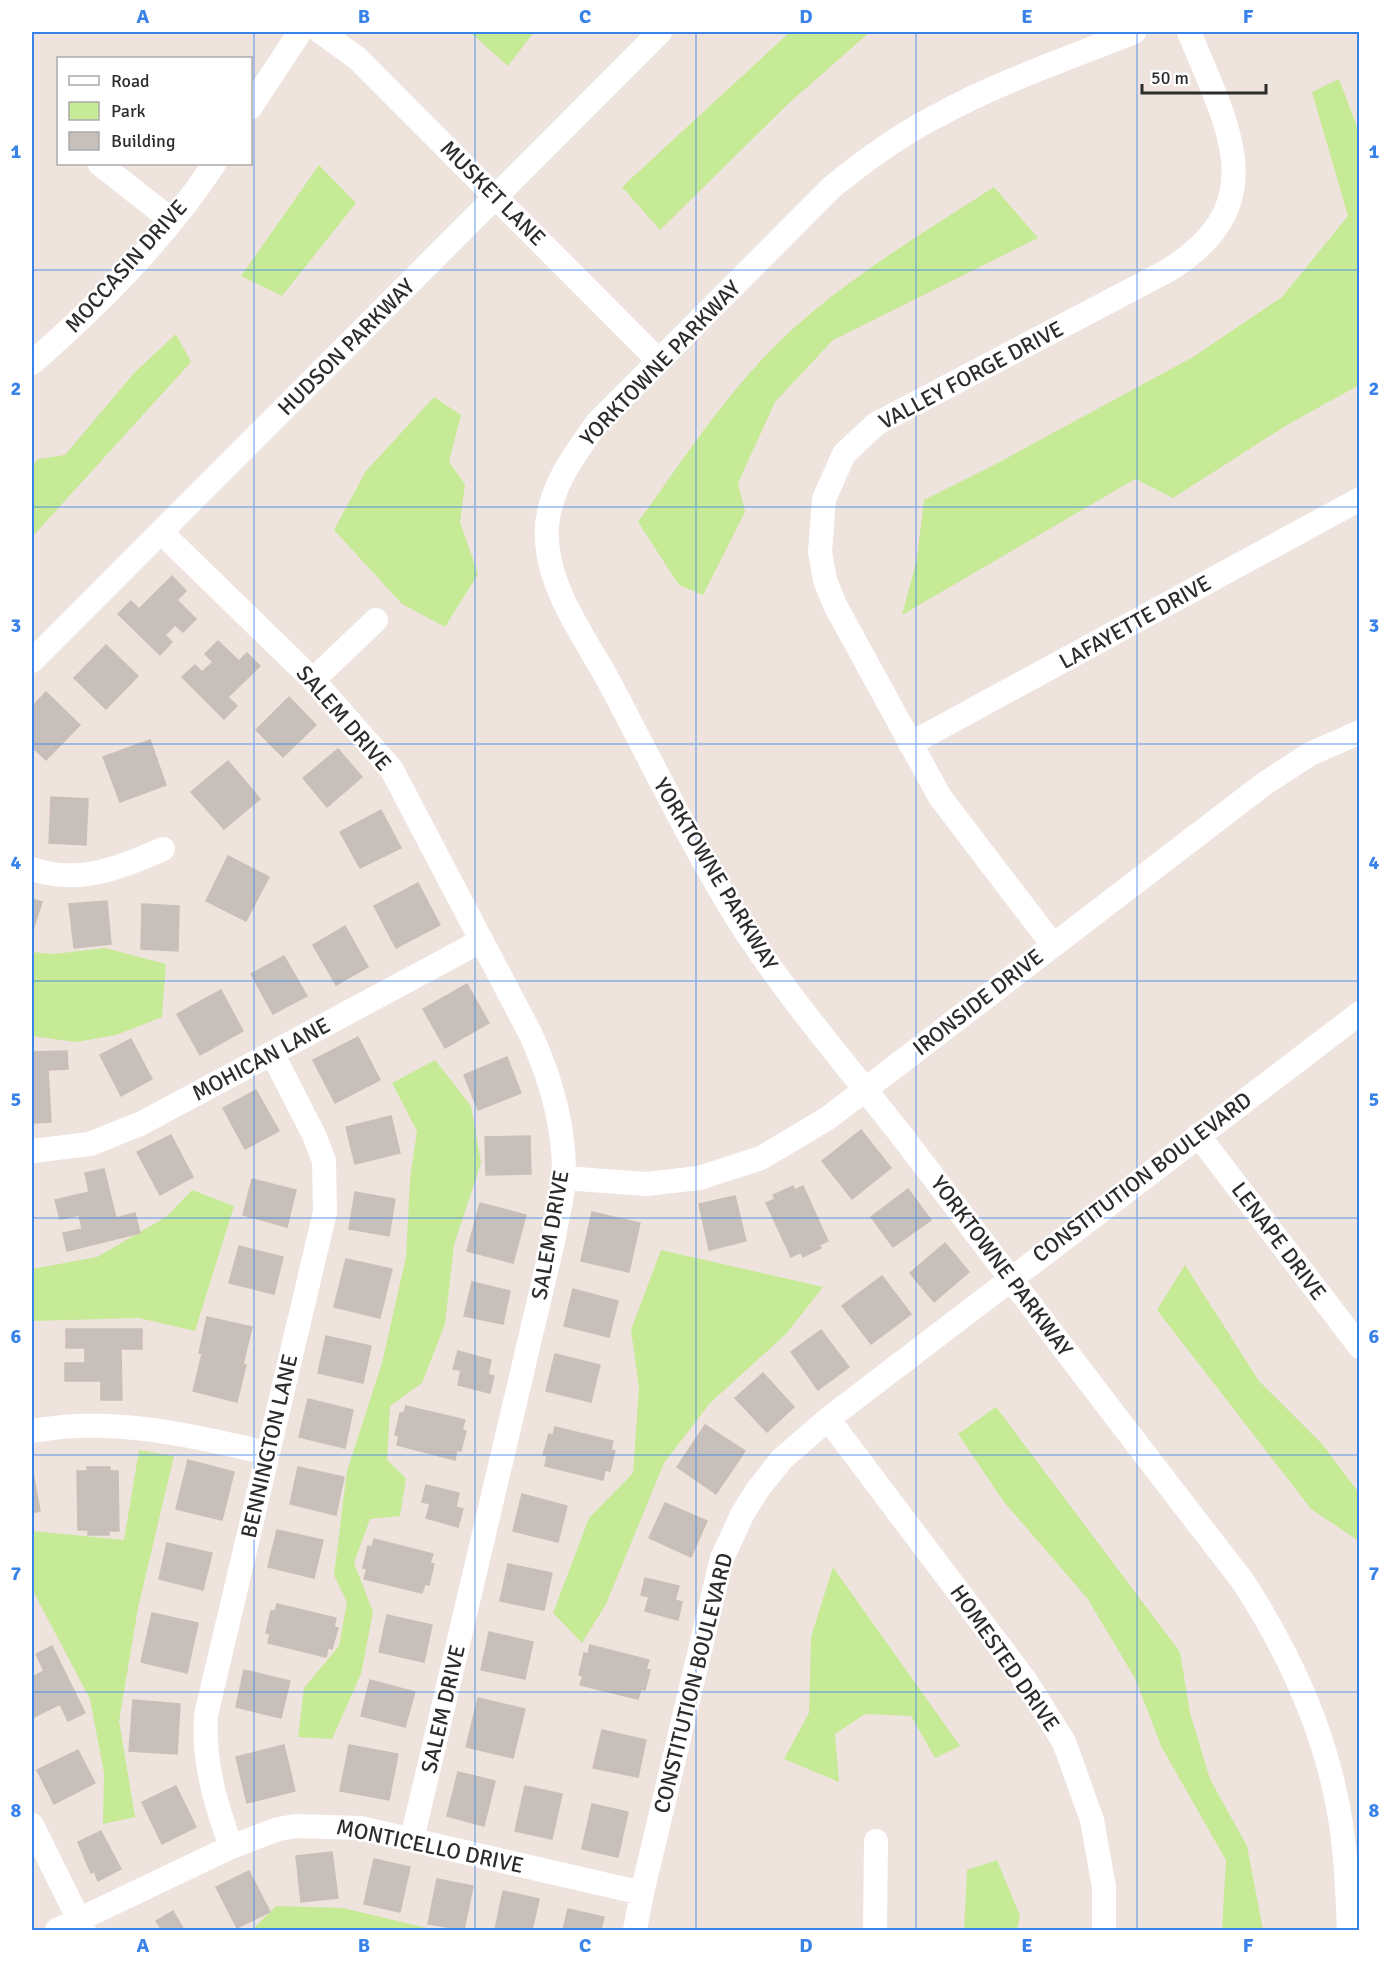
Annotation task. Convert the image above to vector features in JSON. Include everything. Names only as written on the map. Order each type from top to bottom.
[{"type":"street","points":[[252,105],[300,32]]},
{"type":"street","name":"MUSKET LANE","points":[[321,32],[357,58],[659,361]]},
{"type":"street","name":"HUDSON PARKWAY","points":[[32,661],[660,32]]},
{"type":"street","name":"YORKTOWNE PARKWAY","points":[[1134,32],[979,95],[934,117],[864,161],[832,187],[597,423],[569,461],[559,482],[547,523],[546,541],[552,573],[678,814],[742,925],[786,990],[866,1088],[1242,1580],[1269,1621],[1301,1686],[1322,1740],[1353,1879],[1349,1930]]},
{"type":"street","name":"VALLEY FORGE DRIVE","points":[[1053,945],[940,797],[910,744],[835,605],[825,580],[820,552],[820,524],[827,490],[844,454],[876,424],[1167,271],[1190,257],[1205,242],[1221,220],[1230,199],[1234,153],[1227,127],[1189,32]]},
{"type":"street","points":[[101,165],[171,220]]},
{"type":"street","name":"MOCCASIN DRIVE","points":[[32,363],[99,302],[171,220],[213,165]]},
{"type":"street","name":"LAFAYETTE DRIVE","points":[[910,744],[1359,499]]},
{"type":"street","name":"SALEM DRIVE","points":[[162,533],[313,680],[392,770],[545,1068],[561,1137],[564,1178],[554,1237],[412,1839]]},
{"type":"street","points":[[313,680],[376,620]]},
{"type":"street","name":"IRONSIDE DRIVE","points":[[564,1178],[646,1184],[699,1178],[761,1158],[828,1118],[1264,784],[1310,754],[1359,732]]},
{"type":"street","points":[[32,869],[45,873],[75,876],[109,872],[163,849]]},
{"type":"street","name":"MOHICAN LANE","points":[[32,1150],[90,1144],[142,1123],[481,941]]},
{"type":"street","name":"CONSTITUTION BOULEVARD","points":[[635,1930],[722,1558],[743,1513],[758,1489],[782,1459],[828,1419],[1010,1277],[1359,1013]]},
{"type":"street","name":"BENNINGTON LANE","points":[[231,1847],[215,1801],[206,1764],[206,1715],[325,1212],[324,1161],[314,1135],[272,1053]]},
{"type":"street","name":"LENAPE DRIVE","points":[[1198,1135],[1351,1320],[1359,1347]]},
{"type":"street","name":"HOMESTED DRIVE","points":[[828,1419],[1025,1680],[1064,1742],[1092,1820],[1104,1887],[1104,1930]]},
{"type":"street","points":[[32,1431],[85,1426],[129,1427],[192,1435],[267,1453]]},
{"type":"street","points":[[32,1825],[73,1927]]},
{"type":"street","name":"MONTICELLO DRIVE","points":[[73,1927],[231,1847],[278,1829],[296,1826],[360,1828],[642,1893]]},
{"type":"street","points":[[875,1930],[876,1842]]},
{"type":"green space","points":[[470,32],[534,32],[508,66]]},
{"type":"green space","points":[[790,32],[870,32],[789,103],[660,230],[622,187]]},
{"type":"green space","points":[[1339,79],[1359,132],[1359,385],[1287,425],[1173,498],[1135,479],[902,615],[917,559],[924,500],[992,466],[1193,357],[1282,297],[1348,216],[1312,92]]},
{"type":"green space","points":[[319,165],[356,203],[282,296],[241,276]]},
{"type":"green space","points":[[994,187],[1038,238],[833,340],[775,402],[738,483],[745,512],[703,595],[679,585],[638,522],[719,410],[774,347],[825,302],[880,261]]},
{"type":"green space","points":[[176,334],[191,362],[32,537],[32,466],[38,459],[65,455],[134,373]]},
{"type":"green space","points":[[434,397],[461,415],[449,462],[465,484],[460,522],[478,574],[445,627],[402,604],[334,530],[366,471]]},
{"type":"green space","points":[[105,948],[166,964],[162,1017],[116,1035],[76,1042],[32,1036],[32,952],[54,954]]},
{"type":"green space","points":[[435,1060],[471,1106],[481,1163],[454,1245],[445,1324],[422,1383],[390,1406],[387,1460],[406,1478],[400,1516],[370,1519],[354,1563],[373,1612],[361,1674],[332,1739],[298,1737],[304,1688],[339,1646],[347,1602],[334,1575],[347,1471],[382,1363],[406,1257],[410,1179],[417,1131],[392,1083]]},
{"type":"green space","points":[[192,1190],[234,1206],[195,1331],[139,1318],[32,1321],[32,1269],[97,1257],[166,1217]]},
{"type":"green space","points":[[661,1250],[823,1287],[786,1334],[710,1403],[664,1463],[606,1604],[582,1643],[553,1613],[589,1518],[633,1473],[639,1388],[631,1330]]},
{"type":"green space","points":[[1185,1265],[1259,1381],[1323,1445],[1359,1493],[1359,1541],[1311,1509],[1157,1310]]},
{"type":"green space","points":[[996,1407],[1180,1652],[1190,1713],[1210,1779],[1247,1846],[1263,1930],[1222,1930],[1226,1860],[1161,1746],[1136,1680],[1087,1598],[1004,1502],[958,1434]]},
{"type":"green space","points":[[139,1450],[174,1456],[138,1608],[119,1721],[135,1817],[103,1824],[104,1773],[90,1699],[32,1589],[32,1531],[124,1540]]},
{"type":"green space","points":[[833,1567],[960,1746],[935,1758],[911,1716],[865,1714],[835,1734],[839,1782],[784,1759],[809,1713],[811,1637]]},
{"type":"green space","points":[[997,1860],[1020,1916],[1017,1930],[964,1930],[967,1870]]},
{"type":"green space","points":[[276,1906],[343,1908],[435,1930],[252,1930]]},
{"type":"building","points":[[172,576],[186,591],[177,600],[196,619],[183,632],[175,625],[165,635],[172,642],[160,655],[118,614],[131,601],[139,609]]},
{"type":"building","points":[[218,641],[239,661],[247,653],[260,666],[228,697],[237,706],[224,719],[182,677],[195,665],[202,672],[213,662],[205,654]]},
{"type":"building","points":[[106,645],[138,676],[106,709],[74,678]]},
{"type":"building","points":[[46,692],[80,725],[46,760],[32,747],[32,707]]},
{"type":"building","points":[[289,697],[316,725],[283,757],[256,730]]},
{"type":"building","points":[[150,740],[166,785],[120,802],[103,757]]},
{"type":"building","points":[[338,749],[362,777],[327,807],[303,778]]},
{"type":"building","points":[[228,761],[260,799],[224,829],[191,792]]},
{"type":"building","points":[[51,797],[88,799],[86,845],[49,843]]},
{"type":"building","points":[[381,810],[401,848],[360,868],[340,832]]},
{"type":"building","points":[[228,856],[269,877],[246,921],[206,901]]},
{"type":"building","points":[[418,883],[440,925],[396,948],[374,906]]},
{"type":"building","points":[[32,899],[42,902],[32,933]]},
{"type":"building","points":[[107,901],[111,944],[74,948],[69,904]]},
{"type":"building","points":[[142,904],[179,906],[178,951],[141,949]]},
{"type":"building","points":[[345,926],[368,967],[336,985],[313,945]]},
{"type":"building","points":[[284,956],[307,996],[273,1014],[251,974]]},
{"type":"building","points":[[467,984],[489,1023],[445,1048],[423,1009]]},
{"type":"building","points":[[221,990],[243,1031],[200,1055],[177,1014]]},
{"type":"building","points":[[358,1037],[380,1080],[335,1103],[313,1060]]},
{"type":"building","points":[[131,1039],[152,1079],[121,1096],[100,1055]]},
{"type":"building","points":[[67,1051],[68,1069],[48,1070],[51,1122],[33,1123],[32,1052]]},
{"type":"building","points":[[507,1057],[521,1093],[478,1110],[464,1075]]},
{"type":"building","points":[[256,1090],[279,1131],[245,1149],[223,1108]]},
{"type":"building","points":[[391,1116],[400,1153],[355,1164],[346,1127]]},
{"type":"building","points":[[861,1130],[891,1168],[852,1199],[822,1161]]},
{"type":"building","points":[[171,1135],[193,1177],[160,1195],[137,1152]]},
{"type":"building","points":[[530,1136],[531,1174],[486,1175],[485,1137]]},
{"type":"building","points":[[104,1169],[116,1218],[135,1213],[140,1233],[67,1251],[63,1233],[82,1229],[79,1215],[60,1219],[55,1200],[89,1192],[85,1173]]},
{"type":"building","points":[[252,1179],[296,1190],[287,1227],[243,1215]]},
{"type":"building","points":[[793,1186],[795,1190],[803,1186],[828,1241],[819,1245],[821,1248],[803,1257],[801,1252],[791,1257],[766,1203],[775,1199],[773,1195]]},
{"type":"building","points":[[908,1189],[931,1220],[893,1247],[871,1217]]},
{"type":"building","points":[[355,1192],[395,1199],[389,1236],[349,1229]]},
{"type":"building","points":[[735,1196],[746,1241],[709,1250],[699,1204]]},
{"type":"building","points":[[480,1203],[526,1215],[513,1263],[467,1251]]},
{"type":"building","points":[[592,1212],[640,1223],[629,1272],[581,1261]]},
{"type":"building","points":[[945,1243],[969,1272],[934,1302],[910,1273]]},
{"type":"building","points":[[239,1246],[283,1257],[274,1294],[229,1283]]},
{"type":"building","points":[[346,1259],[392,1269],[380,1318],[334,1307]]},
{"type":"building","points":[[882,1276],[911,1314],[871,1344],[842,1306]]},
{"type":"building","points":[[472,1282],[510,1291],[503,1324],[464,1316]]},
{"type":"building","points":[[573,1289],[618,1301],[609,1337],[564,1326]]},
{"type":"building","points":[[207,1317],[252,1327],[243,1364],[199,1353]]},
{"type":"building","points":[[66,1329],[142,1329],[142,1349],[121,1349],[122,1400],[101,1400],[101,1381],[65,1381],[65,1363],[85,1363],[85,1348],[66,1348]]},
{"type":"building","points":[[821,1330],[849,1367],[818,1390],[791,1352]]},
{"type":"building","points":[[326,1336],[371,1346],[363,1383],[318,1373]]},
{"type":"building","points":[[458,1351],[491,1360],[488,1374],[494,1376],[490,1393],[458,1385],[461,1370],[453,1369]]},
{"type":"building","points":[[202,1354],[246,1365],[237,1402],[193,1391]]},
{"type":"building","points":[[555,1354],[600,1365],[591,1402],[546,1391]]},
{"type":"building","points":[[763,1373],[794,1407],[767,1432],[735,1398]]},
{"type":"building","points":[[308,1399],[353,1410],[345,1448],[299,1437]]},
{"type":"building","points":[[406,1406],[465,1420],[462,1430],[466,1431],[461,1451],[457,1450],[455,1460],[397,1445],[399,1436],[395,1435],[400,1413],[404,1413]]},
{"type":"building","points":[[705,1425],[745,1451],[716,1494],[677,1467]]},
{"type":"building","points":[[555,1427],[613,1441],[611,1450],[615,1451],[610,1471],[605,1470],[603,1480],[545,1466],[547,1456],[543,1455],[549,1434],[553,1435]]},
{"type":"building","points":[[188,1460],[234,1472],[222,1520],[176,1509]]},
{"type":"building","points":[[87,1467],[110,1467],[110,1471],[118,1471],[119,1531],[109,1531],[109,1535],[88,1535],[88,1530],[78,1530],[77,1471],[87,1471]]},
{"type":"building","points":[[298,1467],[344,1477],[336,1515],[290,1504]]},
{"type":"building","points":[[32,1468],[40,1511],[32,1513]]},
{"type":"building","points":[[426,1485],[459,1493],[456,1507],[463,1509],[458,1527],[426,1518],[430,1504],[422,1502]]},
{"type":"building","points":[[522,1494],[567,1506],[558,1542],[513,1531]]},
{"type":"building","points":[[665,1503],[707,1521],[691,1557],[649,1538]]},
{"type":"building","points":[[277,1530],[323,1540],[314,1578],[268,1567]]},
{"type":"building","points":[[374,1539],[433,1554],[430,1563],[434,1564],[429,1585],[425,1584],[422,1593],[364,1579],[367,1569],[363,1568],[368,1546],[372,1547]]},
{"type":"building","points":[[167,1543],[212,1553],[203,1590],[159,1579]]},
{"type":"building","points":[[508,1564],[552,1573],[544,1610],[500,1601]]},
{"type":"building","points":[[645,1578],[679,1586],[675,1600],[682,1602],[678,1620],[645,1611],[649,1597],[641,1595]]},
{"type":"building","points":[[277,1604],[336,1618],[334,1627],[338,1628],[332,1649],[328,1648],[326,1657],[268,1643],[270,1634],[266,1633],[271,1611],[275,1611]]},
{"type":"building","points":[[152,1613],[198,1623],[187,1673],[141,1662]]},
{"type":"building","points":[[387,1615],[432,1625],[424,1662],[379,1652]]},
{"type":"building","points":[[489,1632],[533,1642],[525,1679],[481,1670]]},
{"type":"building","points":[[590,1645],[649,1660],[646,1669],[650,1670],[645,1690],[641,1689],[638,1699],[580,1685],[583,1676],[579,1675],[584,1653],[588,1654]]},
{"type":"building","points":[[52,1646],[85,1713],[68,1721],[60,1704],[32,1718],[32,1677],[44,1671],[36,1654]]},
{"type":"building","points":[[244,1670],[290,1681],[281,1718],[236,1707]]},
{"type":"building","points":[[370,1680],[415,1692],[405,1727],[361,1716]]},
{"type":"building","points":[[478,1698],[525,1709],[513,1758],[466,1747]]},
{"type":"building","points":[[133,1700],[180,1704],[177,1754],[129,1751]]},
{"type":"building","points":[[602,1730],[646,1740],[638,1777],[593,1768]]},
{"type":"building","points":[[284,1745],[295,1791],[247,1803],[236,1757]]},
{"type":"building","points":[[349,1745],[398,1754],[389,1800],[340,1791]]},
{"type":"building","points":[[78,1750],[95,1783],[54,1804],[37,1770]]},
{"type":"building","points":[[458,1772],[495,1781],[484,1826],[447,1816]]},
{"type":"building","points":[[176,1786],[196,1827],[162,1844],[142,1802]]},
{"type":"building","points":[[525,1786],[562,1794],[552,1839],[515,1831]]},
{"type":"building","points":[[592,1804],[628,1812],[618,1857],[582,1849]]},
{"type":"building","points":[[101,1831],[121,1869],[98,1881],[94,1871],[91,1873],[78,1842]]},
{"type":"building","points":[[332,1852],[338,1898],[301,1902],[296,1856]]},
{"type":"building","points":[[374,1859],[410,1867],[400,1912],[364,1904]]},
{"type":"building","points":[[249,1871],[270,1912],[237,1928],[216,1887]]},
{"type":"building","points":[[437,1879],[473,1886],[464,1930],[428,1924]]},
{"type":"building","points":[[503,1891],[539,1899],[532,1930],[495,1930]]},
{"type":"building","points":[[568,1909],[604,1917],[601,1930],[563,1930]]},
{"type":"building","points":[[173,1911],[184,1930],[162,1930],[156,1921]]}]
